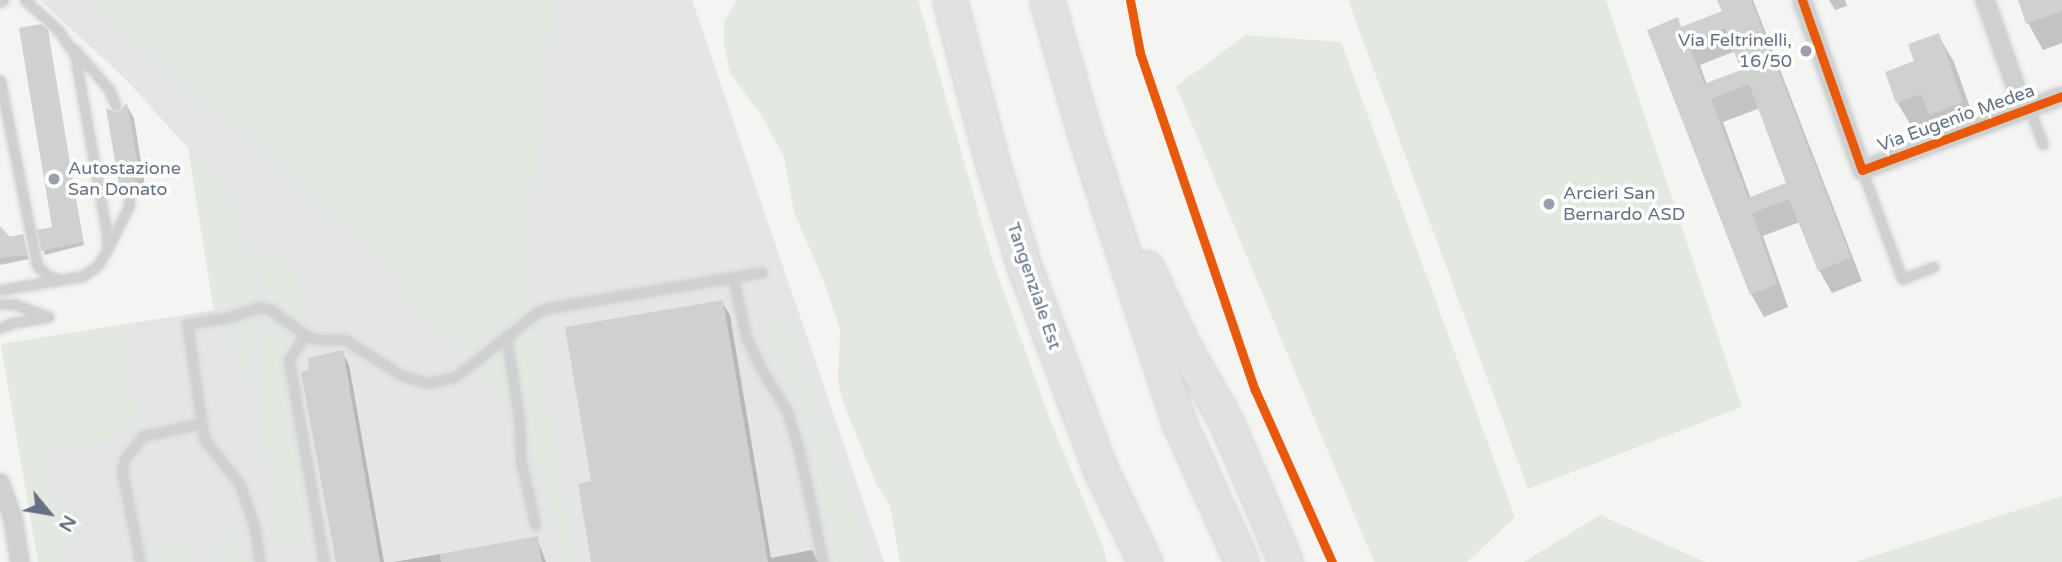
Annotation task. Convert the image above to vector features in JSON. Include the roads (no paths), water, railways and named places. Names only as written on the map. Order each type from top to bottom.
[{"type":"highway","name":"Tangenziale Est","points":[[950,0],[993,164],[1026,268],[1101,470],[1145,562]]},
{"type":"highway","points":[[1047,0],[1087,140],[1180,424],[1242,562]]},
{"type":"highway","points":[[1087,140],[1181,341],[1227,423],[1286,562]]},
{"type":"highway","points":[[1101,470],[1123,562]]},
{"type":"street","points":[[1802,0],[1862,170]]},
{"type":"street","points":[[1985,0],[2027,109]]},
{"type":"street","name":"Via Eugenio Medea","points":[[1862,170],[2062,96]]},
{"type":"street","points":[[0,483],[13,519],[20,562]]},
{"type":"lane","points":[[25,1],[68,43],[104,84],[116,106]]},
{"type":"lane","points":[[68,43],[79,69],[107,236],[107,250]]},
{"type":"lane","points":[[0,80],[37,266],[49,276],[60,279]]},
{"type":"lane","points":[[2027,109],[2043,144]]},
{"type":"lane","points":[[1862,170],[1902,279],[1934,267]]},
{"type":"lane","points":[[0,290],[88,273],[98,265],[129,206],[129,183]]},
{"type":"lane","points":[[260,562],[254,526],[240,485],[204,439],[187,324],[226,318],[260,307],[271,310],[305,335],[316,339],[346,340],[401,375],[428,383],[455,377],[538,312],[548,308],[762,272]]},
{"type":"lane","points":[[733,277],[746,337],[760,367],[787,411],[823,562]]},
{"type":"lane","points":[[0,304],[13,304],[49,317],[11,323],[0,328]]},
{"type":"lane","points":[[305,335],[289,360],[324,562]]},
{"type":"lane","points":[[506,336],[519,416],[521,462],[535,524]]},
{"type":"lane","points":[[140,562],[122,471],[125,458],[143,436],[202,423]]},
{"type":"place","name":"Via Feltrinelli, 16/50","points":[[1806,51]]},
{"type":"place","name":"Autostazione San Donato","points":[[54,179]]},
{"type":"place","name":"Arcieri San Bernardo ASD","points":[[1549,204]]}]
